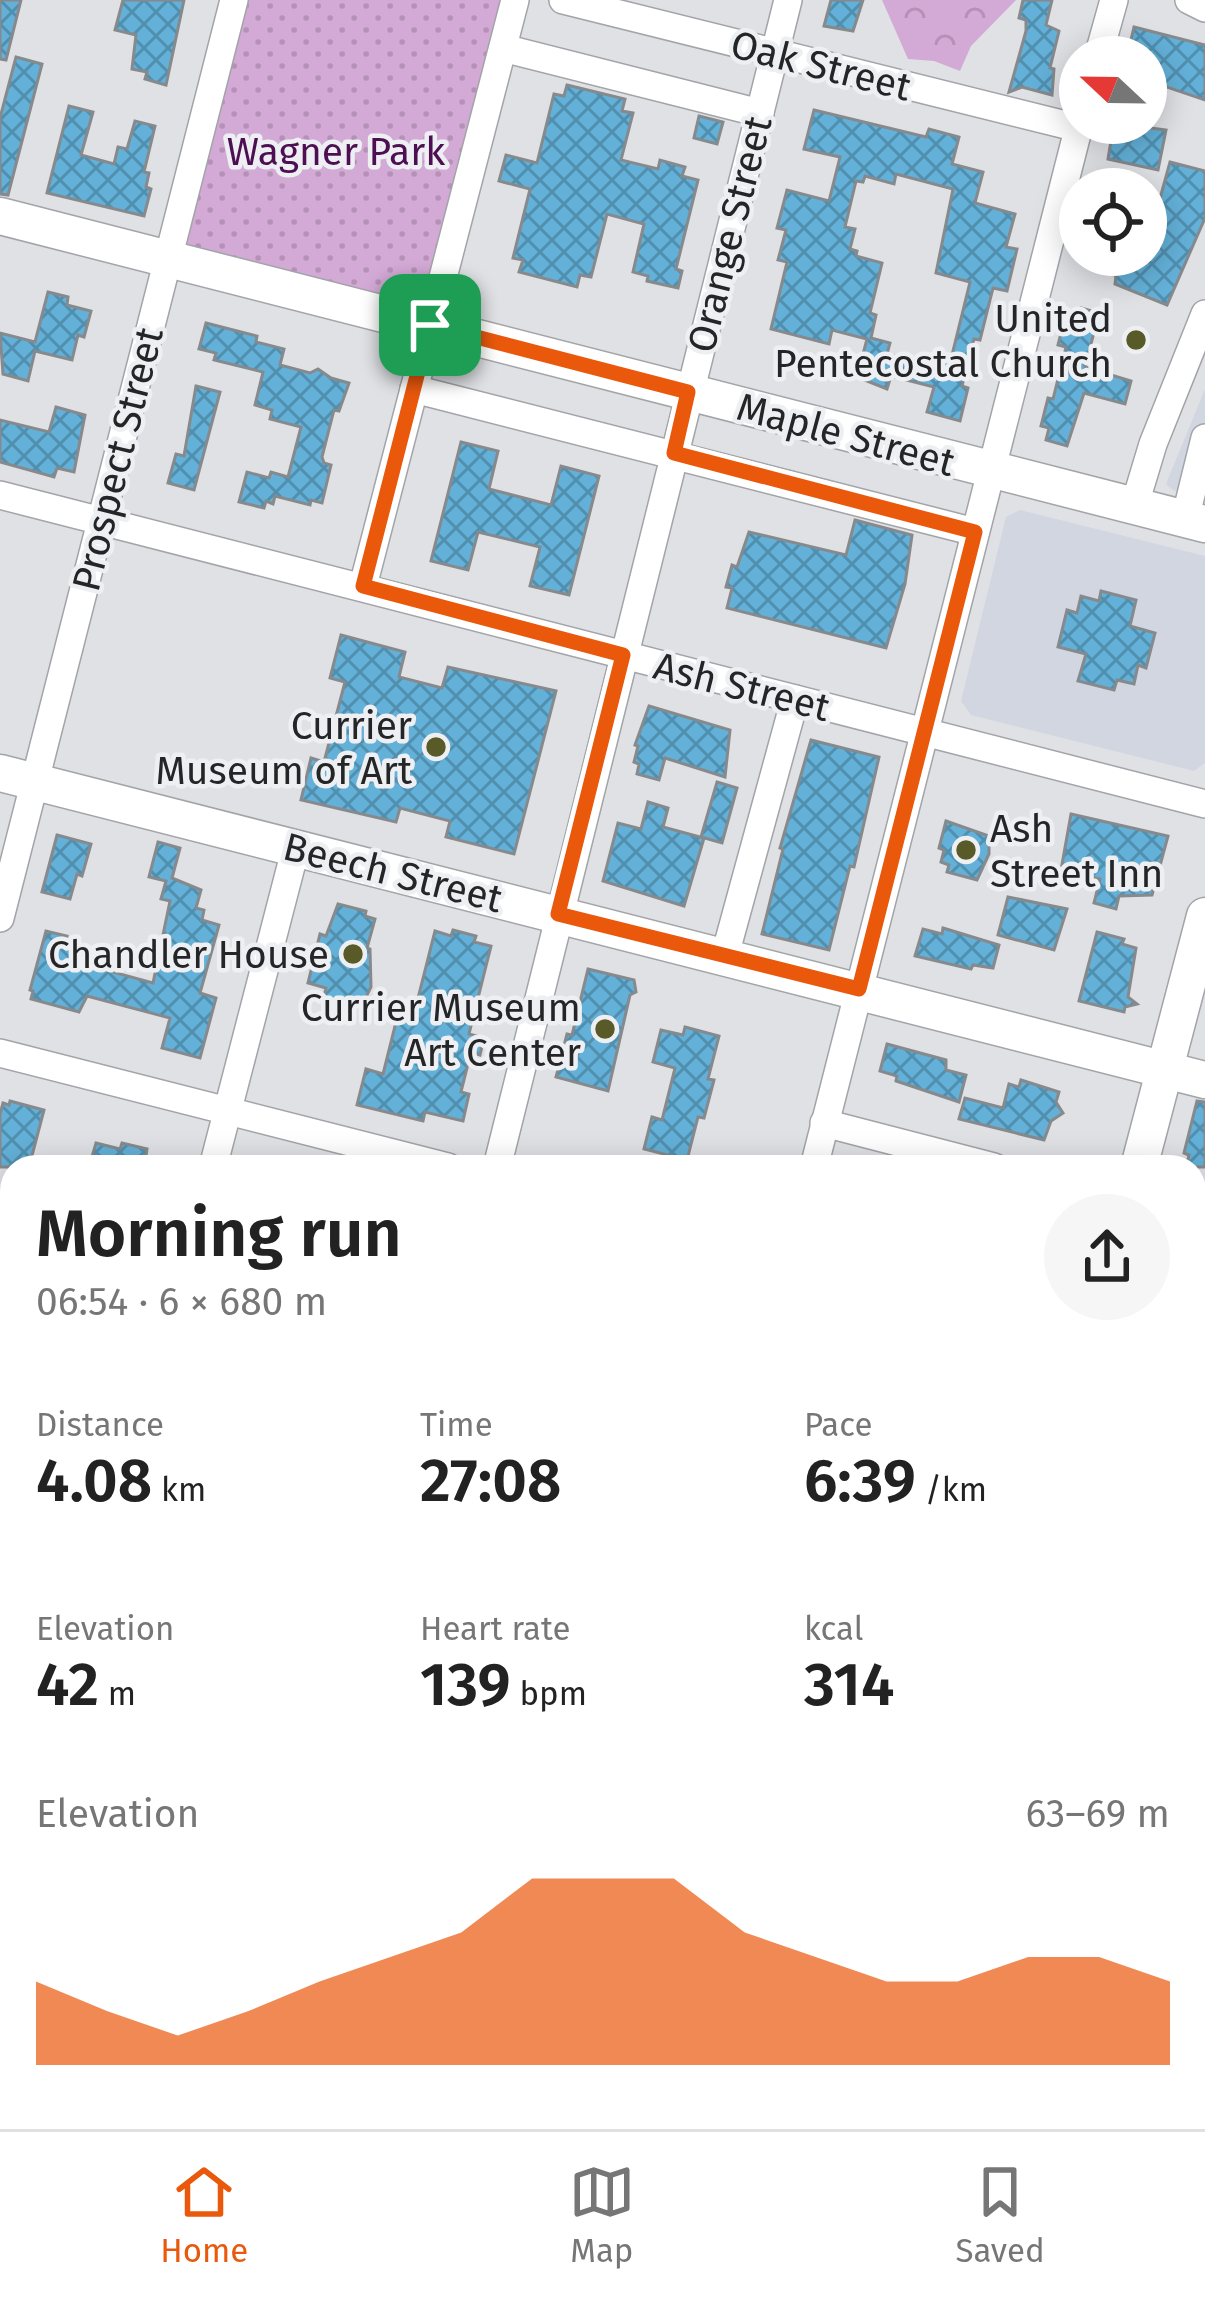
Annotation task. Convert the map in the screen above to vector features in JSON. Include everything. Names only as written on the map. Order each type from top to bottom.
[{"type":"main road","name":"Maple Street","points":[[0,216],[1195,521]]},
{"type":"main road","name":"Beech Street","points":[[0,772],[1205,1080]]},
{"type":"main road","points":[[1142,1155],[1203,934]]},
{"type":"street","name":"Prospect Street","points":[[0,918],[234,0]]},
{"type":"street","points":[[363,586],[515,0]]},
{"type":"street","name":"Oak Street","points":[[563,0],[1059,120]]},
{"type":"street","name":"Orange Street","points":[[499,1155],[788,0]]},
{"type":"street","points":[[1104,36],[1114,0]]},
{"type":"street","points":[[1189,0],[1205,8]]},
{"type":"street","points":[[503,48],[760,112]]},
{"type":"street","points":[[817,1155],[1074,144]]},
{"type":"street","points":[[1134,507],[1153,444],[1205,314]]},
{"type":"street","points":[[414,389],[975,532]]},
{"type":"street","points":[[1153,444],[1202,463],[1195,521]]},
{"type":"street","name":"Ash Street","points":[[0,495],[1205,804]]},
{"type":"street","points":[[724,956],[795,699]]},
{"type":"street","points":[[216,1155],[296,847]]},
{"type":"street","points":[[0,1053],[227,1110],[354,1155]]},
{"type":"street","points":[[824,1123],[948,1155]]},
{"type":"shaded area","points":[[1205,389],[1205,498],[1166,484]]},
{"type":"shaded area","points":[[1020,510],[1205,556],[1205,763],[1194,771],[971,715],[961,701],[1006,517]]},
{"type":"green space","name":"Wagner Park","points":[[234,0],[515,0],[430,325],[168,258]]},
{"type":"green space","points":[[882,0],[1016,0],[971,46],[960,71],[934,61],[908,59]]},
{"type":"building","points":[[0,0],[21,0],[6,60],[0,59]]},
{"type":"building","points":[[123,0],[184,0],[166,85],[145,79],[147,72],[132,69],[136,35],[115,30]]},
{"type":"building","points":[[831,0],[863,0],[853,31],[824,26]]},
{"type":"building","points":[[1023,0],[1052,0],[1046,25],[1059,31],[1050,68],[1054,69],[1052,95],[1022,87],[1009,92],[1026,31],[1026,20],[1019,18]]},
{"type":"building","points":[[1134,27],[1205,45],[1205,100],[1167,87],[1167,36],[1132,36]]},
{"type":"building","points":[[16,57],[42,64],[8,195],[0,194],[0,118]]},
{"type":"building","points":[[567,85],[625,99],[622,111],[633,113],[621,160],[658,169],[660,160],[685,167],[682,176],[698,180],[676,269],[682,271],[678,288],[647,281],[648,276],[633,272],[644,224],[607,214],[591,277],[580,275],[577,287],[519,272],[523,260],[513,258],[530,189],[499,181],[506,155],[537,163],[554,94],[564,96]]},
{"type":"building","points":[[69,106],[93,112],[81,155],[114,164],[118,147],[127,149],[135,121],[155,126],[144,172],[149,173],[146,187],[151,189],[144,216],[47,193]]},
{"type":"building","points":[[814,110],[926,137],[929,129],[959,137],[952,164],[983,172],[975,203],[1015,214],[1006,247],[1017,249],[1007,291],[993,288],[980,340],[974,339],[962,386],[968,388],[960,421],[927,412],[934,387],[891,376],[887,389],[857,377],[867,339],[832,330],[829,344],[771,329],[787,262],[778,260],[786,230],[777,228],[787,190],[829,201],[840,157],[804,149]],"holes":[[[896,174],[953,189],[936,273],[970,282],[950,363],[941,360],[939,368],[887,354],[890,343],[871,338],[876,315],[870,313],[882,263],[856,256],[857,251],[850,249],[855,229],[845,227],[856,181],[863,182],[865,176],[894,184]]]},
{"type":"building","points":[[699,116],[723,122],[717,144],[694,138]]},
{"type":"building","points":[[1110,144],[1163,144],[1158,168],[1108,159]]},
{"type":"building","points":[[1170,162],[1205,171],[1205,218],[1167,305],[1115,284],[1116,276],[1167,276]]},
{"type":"building","points":[[48,292],[68,297],[67,305],[91,311],[72,360],[35,351],[28,381],[3,374],[0,333],[35,342]]},
{"type":"building","points":[[1081,308],[1099,313],[1085,367],[1131,381],[1125,404],[1084,393],[1067,446],[1046,440],[1049,428],[1041,426],[1066,347],[1058,345],[1064,321],[1077,324]]},
{"type":"building","points":[[206,323],[257,336],[256,342],[284,349],[280,365],[310,373],[318,369],[349,383],[339,411],[334,410],[322,457],[331,465],[322,503],[311,500],[310,505],[275,496],[273,504],[266,501],[264,508],[239,502],[247,472],[288,477],[301,427],[270,419],[272,410],[255,405],[263,372],[214,360],[216,353],[199,349]]},
{"type":"building","points":[[196,386],[220,392],[194,490],[168,483],[176,454],[184,456]]},
{"type":"building","points":[[56,407],[85,415],[74,472],[57,468],[54,477],[0,462],[0,420],[49,432]]},
{"type":"building","points":[[461,442],[498,451],[489,489],[551,505],[561,466],[599,476],[569,595],[530,586],[540,547],[478,532],[468,570],[431,561]]},
{"type":"building","points":[[855,520],[912,535],[905,584],[886,648],[727,608],[732,565],[737,567],[749,532],[846,555]]},
{"type":"building","points":[[1101,591],[1136,600],[1130,626],[1155,633],[1146,668],[1138,665],[1134,684],[1117,680],[1114,690],[1078,681],[1086,654],[1058,647],[1067,610],[1077,613],[1081,596],[1099,601]]},
{"type":"building","name":"Currier Museum of Art","points":[[341,635],[405,652],[399,677],[442,688],[448,667],[556,691],[514,854],[446,837],[450,821],[400,808],[396,822],[301,800],[311,758],[324,762],[345,682],[330,678]]},
{"type":"building","points":[[649,706],[730,730],[725,777],[665,758],[659,780],[637,774],[635,745]]},
{"type":"building","points":[[811,740],[879,757],[829,950],[762,934],[780,848]]},
{"type":"building","points":[[717,782],[737,788],[722,843],[701,837]]},
{"type":"building","points":[[648,802],[668,808],[663,827],[704,838],[684,906],[603,881],[618,823],[641,829]]},
{"type":"building","points":[[1071,814],[1168,836],[1152,895],[1119,896],[1116,909],[1094,903],[1100,879],[1061,870]]},
{"type":"building","name":"Ash Street Inn","points":[[946,821],[989,836],[989,854],[977,880],[947,872],[949,865],[941,862],[944,850],[939,848]]},
{"type":"building","points":[[57,835],[91,844],[70,899],[42,892]]},
{"type":"building","points":[[158,842],[180,848],[172,878],[201,890],[196,908],[204,910],[202,920],[219,925],[200,993],[216,998],[200,1058],[162,1048],[170,1018],[87,996],[79,1012],[31,999],[46,931],[67,936],[65,945],[95,953],[94,967],[153,983],[170,901],[161,899],[166,881],[149,877]]},
{"type":"building","points":[[1008,897],[1067,909],[1054,950],[998,935]]},
{"type":"building","name":"Chandler House","points":[[338,904],[366,911],[365,916],[375,919],[367,948],[371,987],[365,999],[353,1004],[323,1000],[326,988],[308,983],[320,934],[326,936]]},
{"type":"building","points":[[943,928],[999,945],[993,968],[973,965],[971,969],[915,956],[923,929],[942,934]]},
{"type":"building","points":[[453,930],[491,946],[469,1034],[484,1038],[480,1055],[471,1052],[461,1092],[469,1094],[463,1121],[425,1112],[423,1121],[357,1105],[366,1069],[383,1074],[399,1010],[414,1014],[435,931],[451,936]]},
{"type":"building","points":[[1097,932],[1124,939],[1122,944],[1136,948],[1128,997],[1137,1004],[1125,1007],[1124,1012],[1079,1001]]},
{"type":"building","name":"Currier Museum Art Center","points":[[588,969],[634,980],[636,992],[630,995],[608,1091],[556,1077]]},
{"type":"building","points":[[685,1027],[719,1036],[708,1079],[714,1080],[688,1155],[667,1155],[644,1149],[652,1117],[662,1120],[675,1068],[653,1062],[661,1030],[683,1035]]},
{"type":"building","points":[[887,1044],[946,1060],[946,1070],[966,1075],[959,1102],[880,1071]]},
{"type":"building","points":[[1021,1080],[1059,1092],[1056,1102],[1063,1113],[1051,1121],[1044,1140],[959,1119],[965,1098],[1003,1108],[1009,1084],[1019,1087]]},
{"type":"building","points":[[10,1101],[44,1110],[32,1155],[0,1155],[0,1114],[3,1103]]},
{"type":"building","points":[[1197,1101],[1205,1102],[1205,1155],[1184,1153]]},
{"type":"building","points":[[96,1143],[147,1149],[146,1155],[92,1155]]},
{"type":"place","name":"United Pentecostal Church","points":[[1136,340]]},
{"type":"place","name":"Currier Museum of Art","points":[[436,747]]},
{"type":"place","name":"Ash Street Inn","points":[[966,850]]},
{"type":"place","name":"Chandler House","points":[[353,954]]},
{"type":"place","name":"Currier Museum Art Center","points":[[605,1029]]},
{"type":"route","points":[[430,325],[688,392],[674,453],[975,532],[859,989],[558,914],[623,655],[363,586],[430,325]]}]
